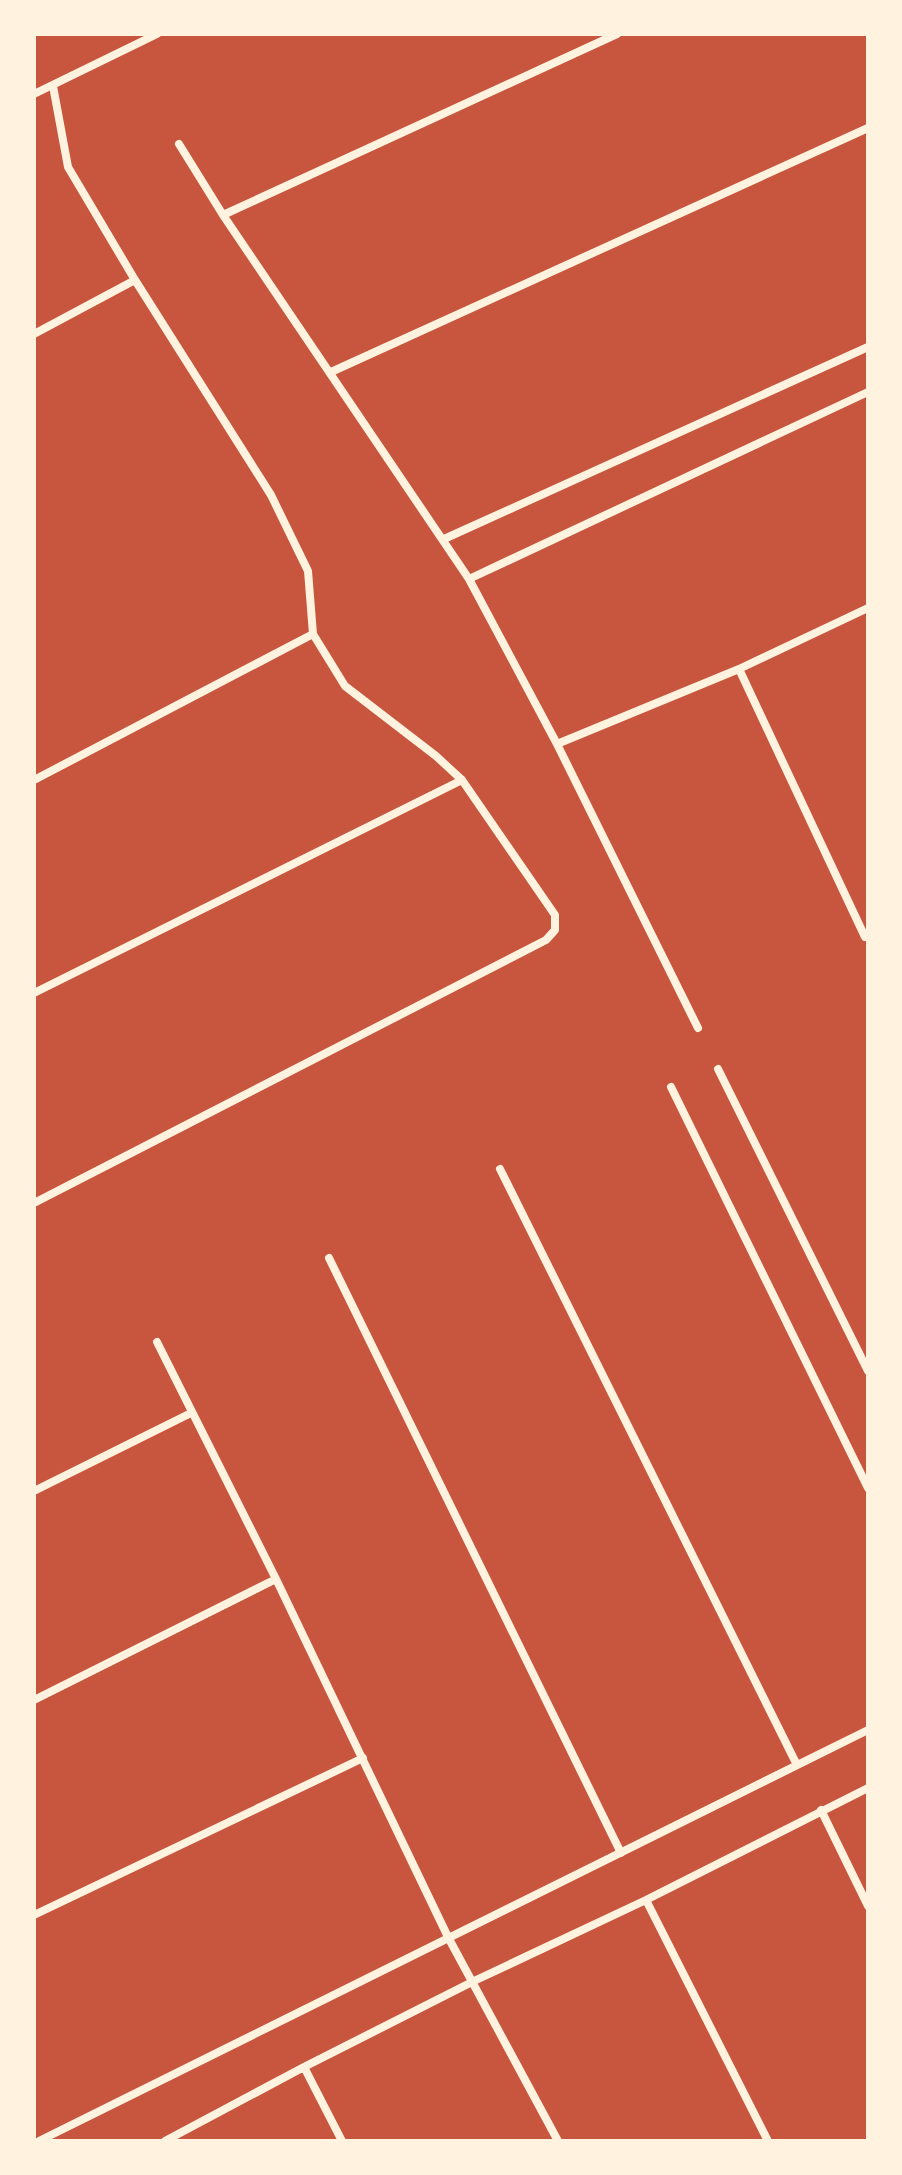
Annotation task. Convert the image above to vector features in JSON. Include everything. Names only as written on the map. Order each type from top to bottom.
[{"type":"street","points":[[34,94],[157,34]]},
{"type":"street","points":[[223,215],[617,34]]},
{"type":"street","points":[[35,1199],[546,940],[555,930],[555,915],[462,780],[436,756],[345,686],[313,634],[308,571],[271,495],[135,280],[68,167],[53,86]]},
{"type":"street","points":[[331,372],[868,128]]},
{"type":"street","points":[[179,144],[223,215],[469,579],[557,744],[698,1028]]},
{"type":"street","points":[[34,334],[135,280]]},
{"type":"street","points":[[444,539],[868,347]]},
{"type":"street","points":[[469,579],[868,392]]},
{"type":"street","points":[[557,744],[739,669],[868,608]]},
{"type":"street","points":[[34,780],[313,634]]},
{"type":"street","points":[[739,669],[865,937]]},
{"type":"street","points":[[34,993],[462,780]]},
{"type":"street","points":[[718,1069],[868,1371]]},
{"type":"street","points":[[671,1087],[868,1488]]},
{"type":"street","points":[[500,1169],[797,1765]]},
{"type":"street","points":[[329,1258],[621,1853]]},
{"type":"street","points":[[157,1342],[276,1579],[448,1937],[558,2141]]},
{"type":"street","points":[[34,1491],[191,1413]]},
{"type":"street","points":[[34,1700],[276,1579]]},
{"type":"street","points":[[39,2141],[868,1730]]},
{"type":"street","points":[[34,1915],[363,1758]]},
{"type":"street","points":[[165,2141],[474,1981],[646,1900],[868,1788]]},
{"type":"street","points":[[821,1810],[868,1906]]},
{"type":"street","points":[[646,1900],[768,2141]]},
{"type":"street","points":[[304,2067],[342,2141]]}]
